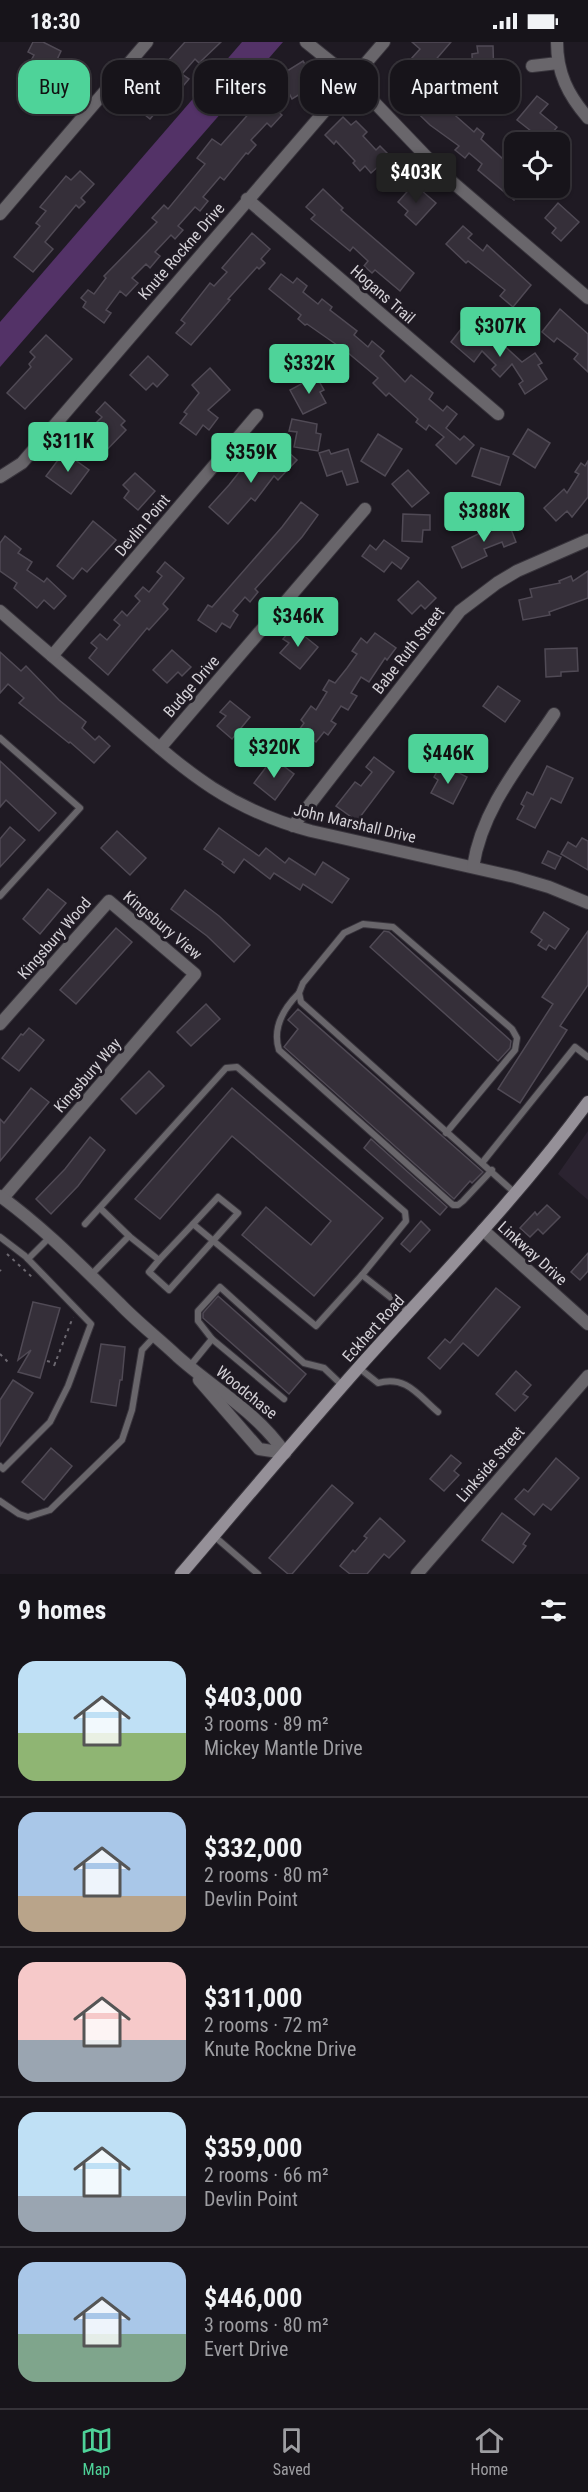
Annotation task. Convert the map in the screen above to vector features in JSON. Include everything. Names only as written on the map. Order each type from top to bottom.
[{"type":"main road","name":"Eckhert Road","points":[[181,1574],[343,1386],[515,1193],[588,1102]]},
{"type":"street","points":[[0,214],[147,42]]},
{"type":"street","points":[[306,42],[328,60]]},
{"type":"street","name":"Knute Rockne Drive","points":[[368,60],[384,42]]},
{"type":"street","points":[[557,42],[558,63],[564,83],[574,102],[588,118]]},
{"type":"street","points":[[532,66],[558,63]]},
{"type":"street","points":[[378,106],[443,174],[588,298]]},
{"type":"street","name":"Knute Rockne Drive","points":[[0,477],[22,463],[320,114]]},
{"type":"street","name":"Hogans Trail","points":[[247,199],[498,414]]},
{"type":"street","name":"Devlin Point","points":[[52,656],[257,415]]},
{"type":"street","name":"Budge Drive","points":[[160,748],[365,509]]},
{"type":"street","name":"Babe Ruth Street","points":[[293,826],[460,611],[497,583],[588,540]]},
{"type":"street","name":"John Marshall Drive","points":[[0,611],[196,779],[250,810],[293,826],[549,887],[588,903]]},
{"type":"street","points":[[472,867],[478,837],[488,814],[554,714]]},
{"type":"street","name":"Kingsbury View","points":[[109,901],[195,974]]},
{"type":"street","name":"Kingsbury Wood","points":[[0,1024],[109,901]]},
{"type":"street","name":"Kingsbury Way","points":[[2,1197],[195,974]]},
{"type":"street","name":"Woodchase","points":[[2,1197],[92,1275],[189,1367],[253,1415],[271,1433],[285,1453]]},
{"type":"street","name":"Linkway Drive","points":[[483,1230],[588,1324]]},
{"type":"street","name":"Woodchase","points":[[189,1367],[259,1449],[285,1453]]},
{"type":"street","name":"Linkside Street","points":[[417,1574],[588,1376]]},
{"type":"lane","points":[[0,738],[80,808],[0,896]]},
{"type":"lane","points":[[0,750],[7,744]]},
{"type":"lane","points":[[446,1132],[515,1050],[517,1038],[512,1029],[393,927],[363,924],[344,933],[303,983],[299,993],[286,1006],[276,1035],[279,1050],[453,1204],[458,1205],[463,1201],[492,1170]]},
{"type":"lane","points":[[299,993],[301,1002],[446,1132],[492,1170],[515,1193]]},
{"type":"lane","points":[[482,1163],[575,1047],[588,1057]]},
{"type":"lane","points":[[85,1224],[226,1068],[237,1067],[405,1212],[406,1221],[316,1326],[193,1224]]},
{"type":"lane","points":[[218,1197],[238,1214],[169,1290],[149,1272],[193,1224],[218,1197]]},
{"type":"lane","points":[[100,1208],[129,1236],[159,1260]]},
{"type":"lane","points":[[92,1275],[129,1236]]},
{"type":"lane","points":[[0,1237],[28,1259],[91,1324],[68,1386],[50,1422],[3,1469],[0,1467]]},
{"type":"lane","points":[[28,1259],[50,1237]]},
{"type":"lane","points":[[362,1275],[409,1312]]},
{"type":"lane","points":[[284,1399],[212,1339],[198,1321],[196,1316],[198,1311],[220,1287],[304,1363],[324,1368],[343,1386]]},
{"type":"lane","points":[[0,1501],[19,1514],[28,1516],[50,1510],[122,1440],[132,1410],[142,1350],[155,1336]]},
{"type":"lane","points":[[189,1367],[212,1339]]},
{"type":"lane","points":[[359,1368],[378,1383],[391,1380],[402,1382],[438,1412]]},
{"type":"lane","points":[[214,1536],[258,1574]]},
{"type":"path","points":[[4,1252],[36,1281]]},
{"type":"path","points":[[48,1361],[55,1364],[73,1316],[72,1311]]},
{"type":"path","points":[[0,1354],[10,1364]]},
{"type":"shaded area","points":[[242,42],[283,42],[267,60],[226,60]]},
{"type":"shaded area","points":[[194,98],[194,114],[220,114],[0,367],[0,322]]},
{"type":"shaded area","points":[[588,1131],[588,1200],[558,1174]]},
{"type":"building","points":[[33,42],[43,42],[61,51],[57,60],[31,60],[34,55],[28,52]]},
{"type":"building","points":[[185,42],[221,42],[202,60],[195,59],[182,74],[182,60],[169,60]]},
{"type":"building","points":[[412,42],[451,42],[435,60],[412,60],[420,49]]},
{"type":"building","points":[[477,46],[493,46],[493,60],[472,60],[472,54],[478,53]]},
{"type":"building","points":[[300,63],[300,94],[292,99],[290,95],[288,97],[288,70]]},
{"type":"building","points":[[182,74],[189,79],[182,87]]},
{"type":"building","points":[[537,96],[548,104],[540,113],[557,127],[553,132],[532,132],[517,120]]},
{"type":"building","points":[[144,114],[154,114],[150,119]]},
{"type":"building","points":[[248,114],[282,115],[271,127],[267,123],[251,140],[256,145],[248,154],[246,153],[224,180],[220,177],[203,197],[208,201],[200,211],[195,207],[178,226],[183,230],[175,239],[171,235],[155,252],[160,256],[150,268],[146,264],[132,278],[138,283],[126,296],[120,291],[106,310],[111,313],[104,323],[83,307],[86,302],[81,298],[88,290],[94,294],[106,278],[104,276],[157,222],[152,218],[164,205],[168,209],[205,164],[197,158],[212,139],[221,145]]},
{"type":"building","points":[[419,114],[454,114],[474,132],[477,128],[484,134],[481,139],[504,160],[504,192],[478,170],[482,164],[469,153],[465,158],[455,150],[459,146]]},
{"type":"building","points":[[343,117],[351,125],[356,121],[367,132],[363,136],[376,150],[380,146],[390,156],[371,173],[365,166],[360,171],[353,163],[355,161],[336,141],[334,144],[325,135]]},
{"type":"building","points":[[80,171],[94,184],[81,198],[85,202],[79,208],[76,205],[45,242],[53,249],[33,272],[14,257],[40,226],[36,223],[46,211],[40,207],[66,176],[71,180]]},
{"type":"building","points":[[414,184],[436,203],[416,225],[405,215],[408,211],[398,202]]},
{"type":"building","points":[[323,189],[343,208],[341,210],[414,273],[400,291],[375,270],[372,273],[364,266],[368,261],[353,247],[350,251],[311,219],[315,215],[306,207]]},
{"type":"building","points":[[558,203],[579,222],[561,241],[552,233],[556,228],[545,218]]},
{"type":"building","points":[[463,226],[472,234],[468,238],[483,251],[487,245],[531,285],[513,307],[500,296],[505,290],[468,261],[466,263],[446,244]]},
{"type":"building","points":[[252,233],[270,249],[261,259],[265,263],[259,269],[257,267],[228,299],[230,300],[191,345],[176,333],[185,323],[181,320],[210,283],[214,286],[227,272],[222,268]]},
{"type":"building","points":[[281,274],[293,283],[297,278],[307,286],[303,292],[318,304],[322,299],[332,307],[330,310],[357,331],[354,335],[368,347],[372,341],[384,351],[380,356],[405,382],[411,375],[433,393],[429,399],[443,411],[447,406],[457,414],[446,428],[460,440],[464,436],[474,445],[456,464],[436,445],[444,437],[429,425],[426,430],[416,422],[418,419],[389,393],[386,396],[373,383],[378,378],[347,352],[307,324],[305,325],[298,319],[301,315],[269,289]]},
{"type":"building","points":[[560,309],[588,334],[588,372],[574,359],[578,354],[557,338],[554,342],[542,332]]},
{"type":"building","points":[[465,324],[494,345],[498,340],[522,362],[535,353],[542,363],[538,365],[547,379],[525,394],[519,384],[523,381],[512,364],[500,377],[492,369],[496,365],[482,351],[474,362],[451,342]]},
{"type":"building","points":[[46,335],[72,359],[25,409],[7,393],[31,367],[29,364],[35,357],[30,352]]},
{"type":"building","points":[[148,356],[168,375],[157,387],[153,383],[146,390],[130,375]]},
{"type":"building","points":[[210,368],[230,390],[208,410],[218,418],[209,430],[203,425],[196,435],[180,423],[187,414],[184,412],[199,393],[192,385]]},
{"type":"building","points":[[316,376],[324,390],[320,392],[326,403],[303,414],[290,390]]},
{"type":"building","points":[[105,402],[125,421],[121,425],[126,430],[97,460],[75,440],[86,427],[89,430],[102,417],[96,412]]},
{"type":"building","points":[[292,419],[317,424],[316,433],[321,434],[318,451],[294,447],[297,432],[289,431]]},
{"type":"building","points":[[528,429],[550,443],[535,468],[513,454]]},
{"type":"building","points":[[378,434],[402,449],[385,476],[361,461]]},
{"type":"building","points":[[277,442],[297,460],[278,480],[274,476],[255,501],[251,498],[228,524],[209,507],[248,461],[261,471],[274,457],[268,452]]},
{"type":"building","points":[[481,448],[509,457],[500,485],[472,476]]},
{"type":"building","points":[[348,449],[358,482],[347,485],[342,471],[327,476],[319,453],[329,450],[331,454]]},
{"type":"building","points":[[64,452],[89,470],[71,494],[46,476]]},
{"type":"building","points":[[588,461],[588,497],[572,517],[567,511],[556,521],[544,508],[564,489],[567,493],[579,474],[575,472],[581,463],[585,466]]},
{"type":"building","points":[[408,470],[429,493],[412,507],[392,484]]},
{"type":"building","points":[[135,473],[155,491],[138,510],[124,498],[129,491],[123,485]]},
{"type":"building","points":[[301,502],[318,515],[302,537],[255,589],[258,592],[250,602],[245,597],[233,611],[238,615],[230,628],[222,623],[216,632],[198,620],[208,605],[212,607]]},
{"type":"building","points":[[403,514],[430,515],[430,530],[423,530],[422,542],[402,541]]},
{"type":"building","points":[[507,519],[516,542],[504,547],[502,542],[484,549],[487,556],[462,568],[452,547],[484,531],[483,528]]},
{"type":"building","points":[[93,521],[116,540],[87,572],[82,568],[73,579],[57,566]]},
{"type":"building","points":[[5,536],[21,549],[18,553],[32,562],[27,570],[44,582],[47,578],[66,596],[54,609],[44,600],[37,608],[14,588],[17,583],[0,571],[0,543]]},
{"type":"building","points":[[384,540],[409,558],[401,569],[392,562],[384,572],[362,556],[370,545],[376,550]]},
{"type":"building","points":[[165,562],[184,578],[163,604],[168,609],[149,630],[147,628],[108,675],[89,658],[97,648],[91,643],[100,634],[107,640],[120,625],[114,620],[122,611],[127,616],[140,601],[135,596],[143,587],[149,592],[162,576],[157,572]]},
{"type":"building","points":[[588,571],[588,598],[549,612],[550,615],[523,620],[519,600],[532,597],[530,589],[560,583],[559,581],[571,576],[573,581]]},
{"type":"building","points":[[418,581],[436,598],[425,609],[421,605],[412,614],[398,600]]},
{"type":"building","points":[[293,627],[318,647],[300,669],[280,653],[289,643],[283,639]]},
{"type":"building","points":[[375,633],[396,648],[387,660],[385,658],[369,682],[361,677],[351,693],[357,696],[348,710],[341,706],[331,721],[336,724],[328,735],[324,732],[316,742],[299,730],[304,723],[301,720],[311,706],[316,710],[327,692],[323,690],[329,680],[335,683],[347,668],[357,654],[352,651],[361,638],[367,643]]},
{"type":"building","points":[[577,648],[578,671],[561,672],[561,676],[546,677],[545,649]]},
{"type":"building","points":[[172,650],[191,667],[182,676],[178,672],[167,683],[153,670]]},
{"type":"building","points":[[0,652],[21,671],[26,666],[59,700],[86,722],[82,728],[95,740],[99,736],[110,746],[94,763],[19,703],[24,698],[8,684],[0,693]]},
{"type":"building","points":[[498,686],[520,701],[505,722],[483,706]]},
{"type":"building","points":[[230,701],[250,717],[232,739],[217,726],[226,716],[220,712]]},
{"type":"building","points":[[374,757],[394,772],[357,821],[336,806],[355,782],[361,786],[372,772],[366,767]]},
{"type":"building","points":[[273,758],[294,774],[275,800],[254,783]]},
{"type":"building","points":[[0,761],[56,813],[39,831],[6,800],[0,807]]},
{"type":"building","points":[[547,766],[573,778],[561,803],[551,798],[535,828],[517,819],[524,806],[521,804],[527,792],[533,795]]},
{"type":"building","points":[[447,767],[467,777],[453,804],[431,793],[438,780],[434,777],[439,768],[445,771]]},
{"type":"building","points":[[10,827],[25,840],[0,867],[0,839]]},
{"type":"building","points":[[219,828],[259,856],[266,848],[285,863],[289,858],[315,875],[323,862],[349,879],[332,903],[303,884],[300,890],[274,873],[270,879],[244,859],[234,873],[204,849]]},
{"type":"building","points":[[117,831],[146,858],[130,875],[101,848]]},
{"type":"building","points":[[582,838],[588,841],[588,870],[561,854],[568,842],[576,847]]},
{"type":"building","points":[[548,851],[561,857],[555,869],[542,863]]},
{"type":"building","points":[[48,889],[66,903],[40,934],[23,919]]},
{"type":"building","points":[[185,890],[219,916],[250,945],[234,962],[207,936],[171,909]]},
{"type":"building","points":[[544,912],[569,929],[555,949],[549,945],[546,950],[538,945],[542,940],[531,932]]},
{"type":"building","points":[[116,928],[132,942],[76,1004],[60,990]]},
{"type":"building","points":[[384,931],[389,932],[511,1041],[510,1048],[498,1061],[370,947]]},
{"type":"building","points":[[588,931],[588,985],[560,1026],[567,1030],[520,1103],[498,1089],[553,1004],[542,997]]},
{"type":"building","points":[[206,1004],[220,1019],[191,1046],[177,1032]]},
{"type":"building","points":[[298,1009],[483,1172],[472,1183],[470,1181],[454,1199],[284,1047],[298,1029],[288,1020]]},
{"type":"building","points":[[29,1028],[44,1040],[19,1071],[2,1058],[21,1034],[23,1035]]},
{"type":"building","points":[[149,1071],[164,1086],[136,1114],[121,1099]]},
{"type":"building","points":[[31,1088],[49,1102],[0,1161],[0,1119],[4,1123]]},
{"type":"building","points":[[232,1088],[383,1218],[314,1296],[242,1235],[266,1207],[311,1245],[331,1221],[232,1136],[160,1219],[135,1199]]},
{"type":"building","points":[[90,1137],[105,1150],[78,1186],[51,1214],[36,1199],[65,1169]]},
{"type":"building","points":[[371,1139],[447,1207],[440,1215],[364,1148]]},
{"type":"building","points":[[547,1205],[560,1217],[543,1234],[538,1229],[530,1237],[520,1228],[535,1212],[537,1215]]},
{"type":"building","points":[[421,1221],[430,1230],[410,1252],[401,1244]]},
{"type":"building","points":[[588,1253],[588,1271],[580,1280],[571,1272]]},
{"type":"building","points":[[496,1288],[520,1307],[478,1356],[463,1343],[440,1369],[428,1358],[445,1339],[450,1343]]},
{"type":"building","points":[[218,1296],[306,1374],[289,1394],[203,1318],[203,1313]]},
{"type":"building","points":[[33,1302],[60,1308],[40,1378],[18,1372],[31,1350],[18,1360]]},
{"type":"building","points":[[101,1344],[125,1347],[122,1380],[120,1380],[116,1406],[91,1402]]},
{"type":"building","points":[[516,1371],[531,1385],[523,1394],[528,1397],[515,1411],[496,1394]]},
{"type":"building","points":[[13,1380],[33,1393],[0,1446],[0,1400]]},
{"type":"building","points":[[51,1448],[72,1466],[44,1500],[22,1482]]},
{"type":"building","points":[[451,1455],[461,1463],[454,1471],[459,1475],[444,1491],[430,1479]]},
{"type":"building","points":[[556,1458],[579,1478],[551,1510],[543,1504],[534,1515],[515,1499],[524,1489],[528,1492]]},
{"type":"building","points":[[332,1485],[353,1503],[292,1574],[288,1574],[269,1558]]},
{"type":"building","points":[[502,1513],[530,1534],[523,1544],[526,1546],[513,1563],[482,1540]]},
{"type":"building","points":[[380,1518],[405,1541],[389,1558],[384,1554],[367,1574],[350,1574],[340,1566],[367,1538],[364,1536]]}]
